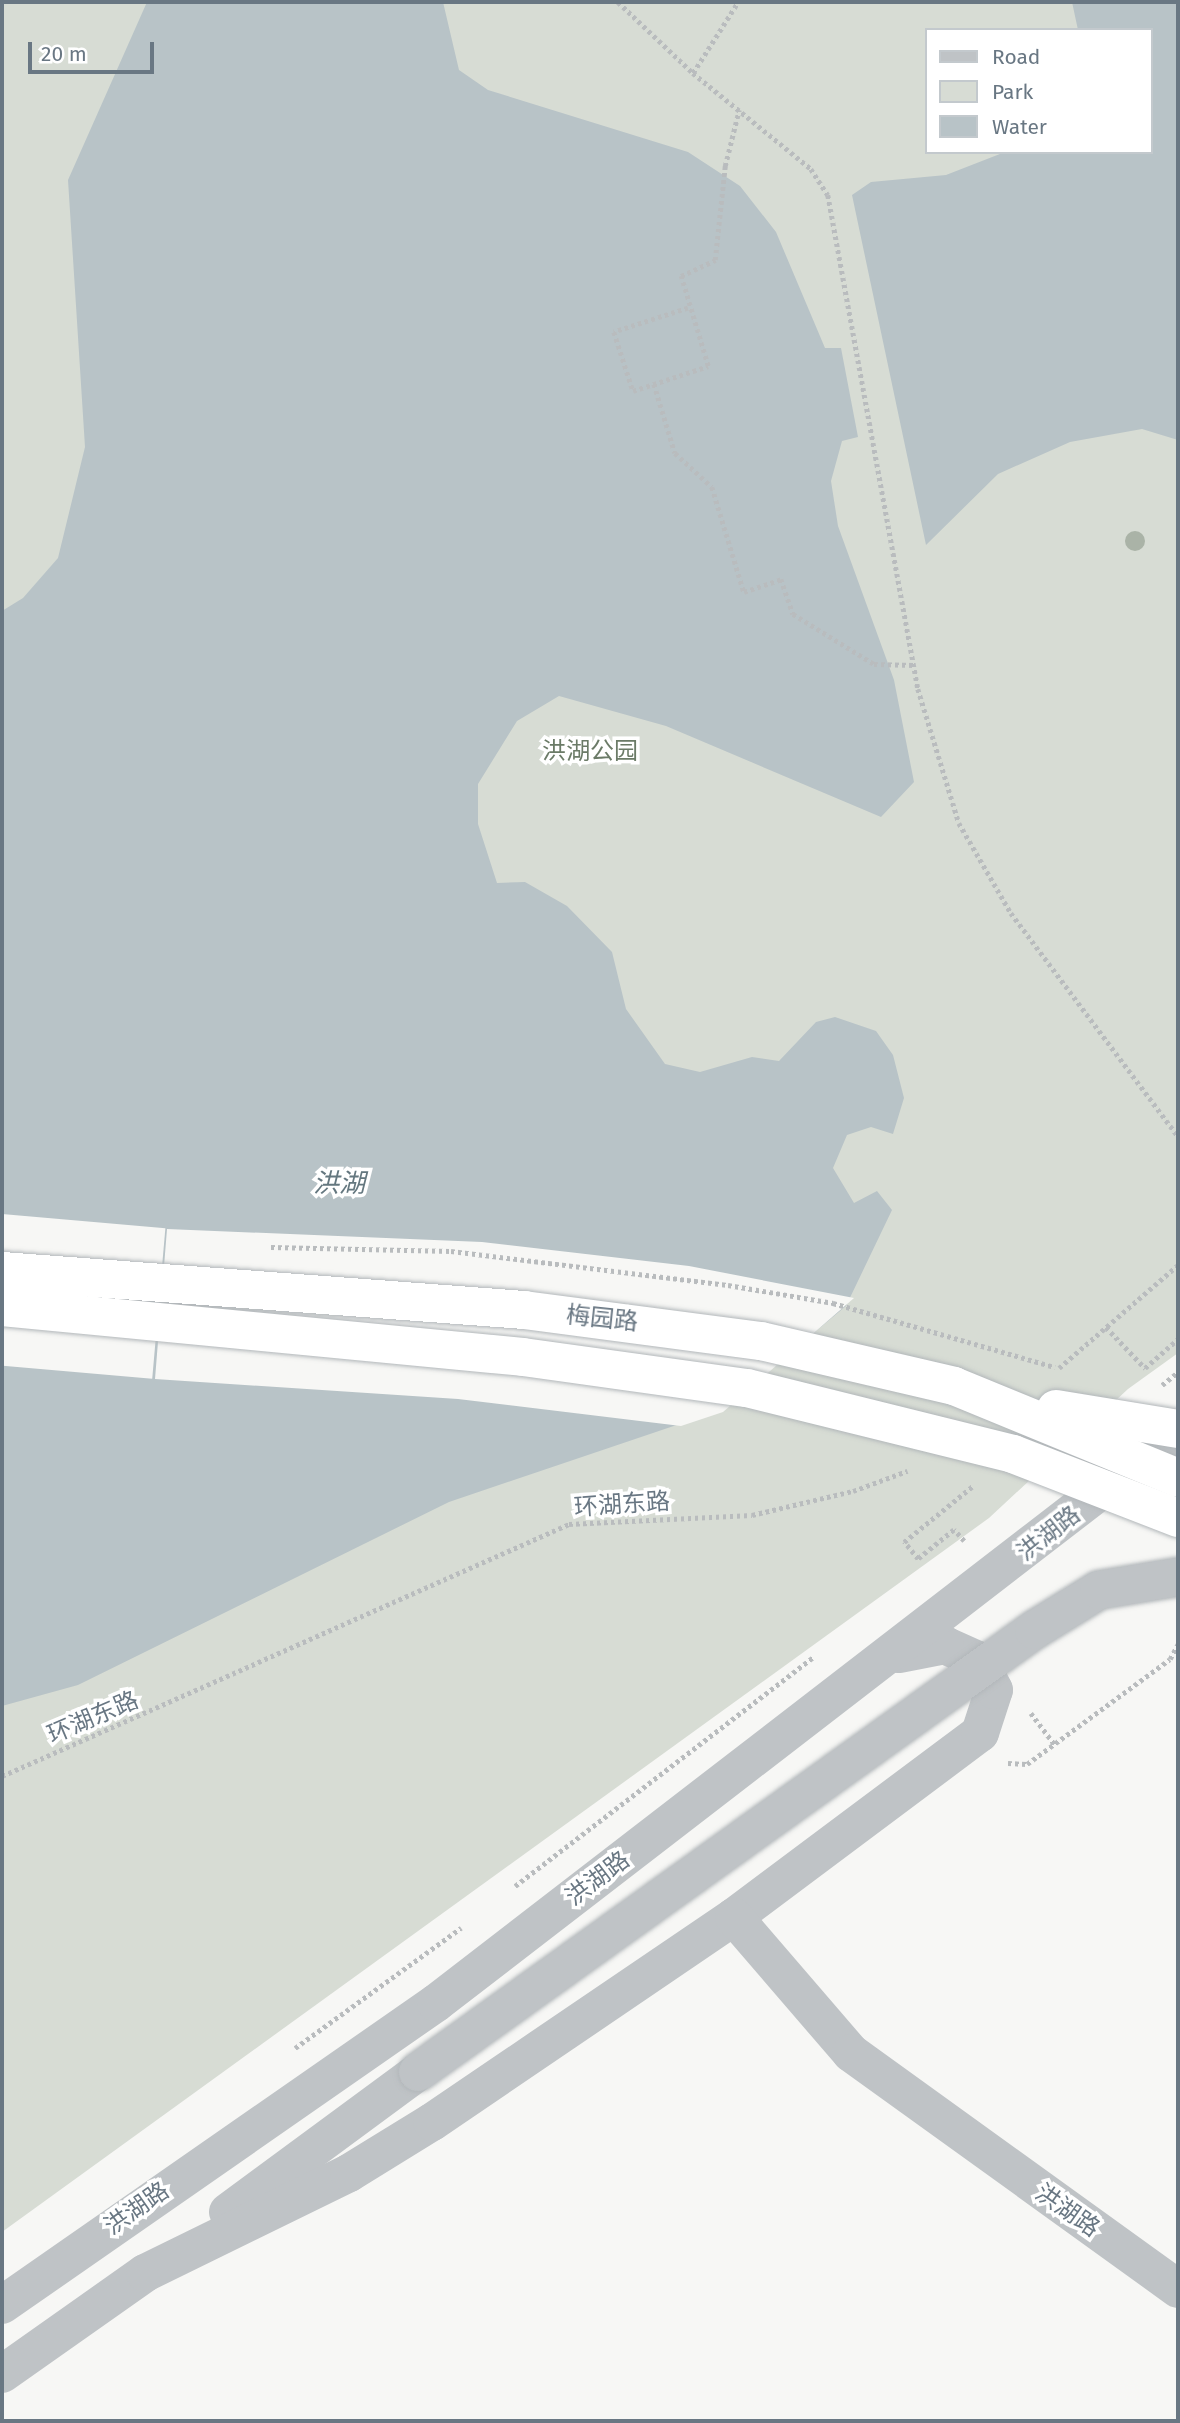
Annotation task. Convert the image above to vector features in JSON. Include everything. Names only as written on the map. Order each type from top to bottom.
[{"type":"main road","name":"梅园路","points":[[2,1271],[655,1324],[761,1341],[954,1386],[1178,1478]]},
{"type":"main road","name":"梅园路","points":[[2,1307],[523,1357],[747,1388],[1013,1454],[1178,1518]]},
{"type":"main road","points":[[954,1386],[1178,1430]]},
{"type":"street","name":"洪湖路","points":[[2,2305],[436,2003],[892,1656],[1178,1430]]},
{"type":"street","points":[[2,2374],[145,2273],[418,2072],[1046,1623],[1099,1590],[1178,1577]]},
{"type":"street","points":[[145,2273],[349,2173],[734,1917],[980,1733],[994,1690],[978,1660],[945,1646],[892,1656]]},
{"type":"street","name":"洪湖路","points":[[734,1917],[851,2053],[1178,2289]]},
{"type":"path","points":[[618,2],[693,73],[811,169],[828,195],[914,665],[959,823],[1011,913],[1178,1136]]},
{"type":"path","points":[[693,73],[738,2]]},
{"type":"path","points":[[688,308],[614,332],[634,391],[708,366],[688,308],[681,276],[715,260],[725,166],[739,110]]},
{"type":"path","points":[[654,384],[675,453],[712,487],[744,592],[781,579],[793,614],[874,664],[914,665]]},
{"type":"path","points":[[1050,1376],[1178,1265]]},
{"type":"path","points":[[1106,1327],[1145,1368],[1178,1339]]},
{"type":"path","points":[[1157,1389],[1178,1372]]},
{"type":"path","name":"环湖东路","points":[[2,1776],[569,1524],[752,1515],[853,1491],[912,1468],[900,1463]]},
{"type":"path","points":[[961,1481],[985,1488]]},
{"type":"path","points":[[964,1541],[954,1530],[918,1559],[904,1542],[974,1485]]},
{"type":"path","points":[[954,1549],[975,1533]]},
{"type":"path","points":[[1027,1764],[1170,1659],[1178,1644]]},
{"type":"path","points":[[502,1896],[817,1654]]},
{"type":"path","points":[[283,2056],[470,1922]]},
{"type":"green space","name":"洪湖公园","points":[[2,2],[1178,2],[1178,1353],[1128,1389],[989,1518],[2,2232]]},
{"type":"water","name":"洪湖","points":[[147,2],[443,2],[459,70],[488,90],[688,152],[740,186],[776,232],[825,348],[841,348],[858,437],[842,441],[831,481],[838,526],[894,680],[914,782],[881,817],[666,726],[559,696],[517,721],[478,784],[478,824],[497,883],[525,882],[567,906],[612,952],[626,1009],[665,1064],[700,1072],[752,1057],[779,1061],[816,1022],[835,1017],[876,1031],[893,1055],[904,1098],[893,1134],[871,1127],[847,1135],[833,1168],[854,1203],[877,1191],[892,1210],[846,1306],[721,1410],[449,1502],[78,1685],[2,1706],[2,611],[23,598],[58,558],[85,447],[68,180]]},
{"type":"water","points":[[1072,2],[1178,2],[1178,440],[1142,429],[1070,442],[998,474],[926,545],[852,195],[871,182],[946,175],[1000,154],[1152,154],[1152,28],[1078,28]]},
{"type":"pier","points":[[2,1214],[165,1228],[152,1379],[2,1366]]},
{"type":"pier","points":[[167,1229],[482,1242],[689,1266],[854,1298],[723,1412],[681,1426],[458,1399],[155,1379]]}]
